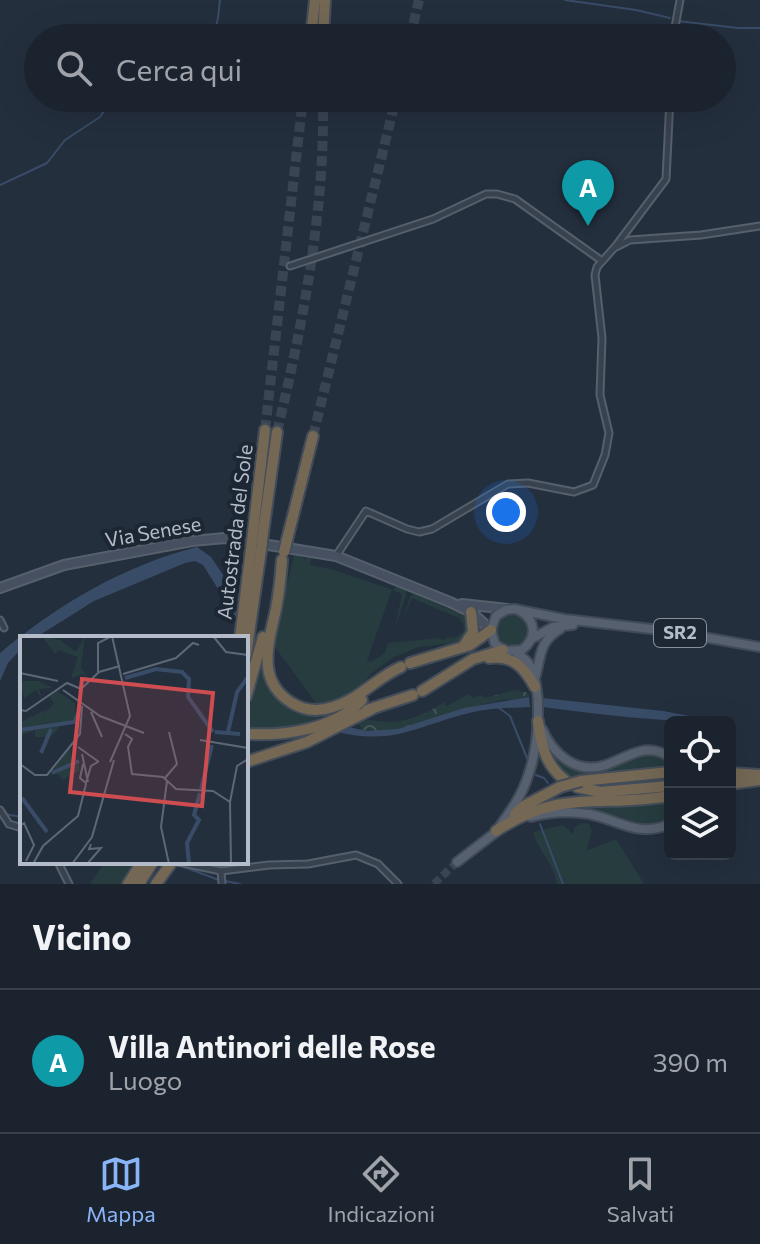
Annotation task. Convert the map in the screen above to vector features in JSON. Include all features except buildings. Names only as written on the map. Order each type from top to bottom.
[{"type":"highway","points":[[312,24],[315,0]]},
{"type":"highway","points":[[324,24],[325,0]]},
{"type":"highway","name":"Autostrada del Sole","points":[[258,532],[265,430]]},
{"type":"highway","name":"Autostrada del Sole","points":[[242,636],[255,604],[254,551],[277,432]]},
{"type":"highway","name":"Autostrada del Sole","points":[[248,692],[263,655],[313,436]]},
{"type":"highway","points":[[241,636],[245,589],[254,551]]},
{"type":"highway","points":[[462,648],[473,632],[471,612]]},
{"type":"highway","points":[[347,713],[356,698],[384,675],[405,665],[462,648],[491,630]]},
{"type":"highway","points":[[248,734],[286,733],[347,713],[372,709],[418,693],[479,656],[503,650]]},
{"type":"highway","points":[[263,655],[271,682],[289,701],[306,709],[347,713]]},
{"type":"highway","points":[[461,668],[488,658],[511,660],[523,667],[535,687]]},
{"type":"highway","points":[[248,761],[330,732],[369,688]]},
{"type":"highway","points":[[538,721],[545,755],[562,784]]},
{"type":"highway","points":[[496,831],[524,806],[562,784],[664,773]]},
{"type":"highway","points":[[736,774],[760,778]]},
{"type":"highway","points":[[736,781],[760,778]]},
{"type":"highway","points":[[579,784],[600,792],[664,787]]},
{"type":"highway","points":[[496,831],[518,817],[555,804],[664,796]]},
{"type":"highway","points":[[128,884],[141,864]]},
{"type":"highway","points":[[139,884],[152,864]]},
{"type":"highway","points":[[154,884],[164,864]]},
{"type":"highway","points":[[154,884],[170,864]]},
{"type":"main road","name":"Via Senese","points":[[0,588],[64,565],[213,538],[267,543],[336,556],[471,612],[491,630]]},
{"type":"main road","name":"Via Senese","points":[[450,602],[514,610]]},
{"type":"main road","name":"SR2","points":[[514,610],[760,647]]},
{"type":"main road","points":[[491,630],[496,616],[514,610],[529,618],[534,631],[536,675]]},
{"type":"main road","name":"SR2","points":[[515,652],[526,648],[532,639],[553,627],[599,624]]},
{"type":"main road","points":[[535,687],[541,649],[553,633],[569,625]]},
{"type":"main road","name":"SR2","points":[[491,630],[495,644],[503,650]]},
{"type":"main road","points":[[496,831],[519,797],[529,775],[538,721],[529,664],[515,652],[503,650]]},
{"type":"main road","points":[[538,721],[556,752],[579,766],[605,765],[644,749],[664,753]]},
{"type":"main road","points":[[457,862],[496,831],[518,820],[555,813],[588,814],[640,830],[664,825]]},
{"type":"street","points":[[676,24],[680,0]]},
{"type":"street","points":[[336,556],[366,511],[419,532],[432,529],[508,484],[528,483],[574,492],[593,485],[605,455],[609,433],[600,395],[602,338],[595,275],[602,261],[666,179],[669,112]]},
{"type":"street","points":[[290,266],[433,219],[486,194],[515,199],[602,261]]},
{"type":"street","points":[[614,248],[630,240],[701,235],[760,226]]},
{"type":"street","points":[[0,620],[4,628]]},
{"type":"street","points":[[0,810],[9,824],[20,829]]},
{"type":"street","points":[[188,864],[221,871],[308,864],[356,855],[378,864],[398,884]]},
{"type":"street","points":[[59,864],[69,884]]},
{"type":"street","points":[[221,871],[222,884]]},
{"type":"green space","points":[[295,552],[304,554],[302,557],[305,559],[313,554],[310,565],[393,590],[367,661],[371,662],[385,653],[388,643],[443,640],[455,638],[463,632],[464,625],[459,618],[412,598],[403,620],[414,593],[468,618],[468,632],[461,642],[419,647],[392,658],[371,674],[352,696],[319,707],[272,643]]},
{"type":"green space","points":[[397,586],[406,589],[395,628],[402,594],[393,590]]},
{"type":"green space","points":[[512,614],[524,619],[529,631],[524,643],[512,648],[500,643],[495,631],[500,619]]},
{"type":"green space","points":[[262,667],[281,700],[318,714],[320,718],[293,727],[248,729],[248,712]]},
{"type":"green space","points":[[516,690],[529,693],[529,697],[481,705],[396,730],[362,730],[358,722],[403,721],[445,701],[445,706],[449,705],[469,694],[473,698],[481,695],[485,698]]},
{"type":"green space","points":[[546,742],[581,769],[637,755],[664,759],[664,769],[573,779],[555,763]]},
{"type":"green space","points":[[664,801],[664,822],[644,825],[612,822],[552,807]]},
{"type":"green space","points":[[582,823],[589,824],[592,831],[586,851],[616,839],[644,884],[557,884],[533,832],[563,825],[573,834],[575,827]]},
{"type":"green space","points":[[99,864],[133,867],[122,884],[90,884],[103,865]]},
{"type":"water","points":[[197,547],[211,557],[239,599],[237,619],[203,565],[195,561],[94,601],[38,636],[21,636],[93,589],[170,555]]},
{"type":"water","points":[[20,637],[20,650],[8,663],[0,681],[0,653]]},
{"type":"water","points":[[529,697],[530,707],[477,711],[404,733],[375,736],[336,732],[348,727],[367,731],[398,729],[464,708]]},
{"type":"water","points":[[542,698],[690,716],[654,719],[543,707]]},
{"type":"waterway","points":[[216,24],[220,0]]},
{"type":"waterway","points":[[565,0],[670,18]]},
{"type":"waterway","points":[[678,21],[704,24]]},
{"type":"waterway","points":[[736,28],[760,28]]},
{"type":"waterway","points":[[0,185],[47,163],[65,140],[103,112]]},
{"type":"waterway","points":[[499,708],[510,716],[527,758]]},
{"type":"waterway","points":[[536,775],[548,783]]},
{"type":"waterway","points":[[4,814],[20,817]]},
{"type":"waterway","points":[[540,824],[563,884]]},
{"type":"waterway","points":[[184,867],[219,880]]},
{"type":"waterway","points":[[225,881],[240,884]]},
{"type":"tunnel","points":[[413,24],[419,0]]},
{"type":"tunnel","points":[[265,430],[301,112]]},
{"type":"tunnel","points":[[277,432],[295,350],[316,225],[323,112]]},
{"type":"tunnel","points":[[313,436],[393,112]]},
{"type":"tunnel","points":[[434,884],[457,862]]},
{"type":"place","name":"Villa Antinori delle Rose","points":[[588,226]]}]
